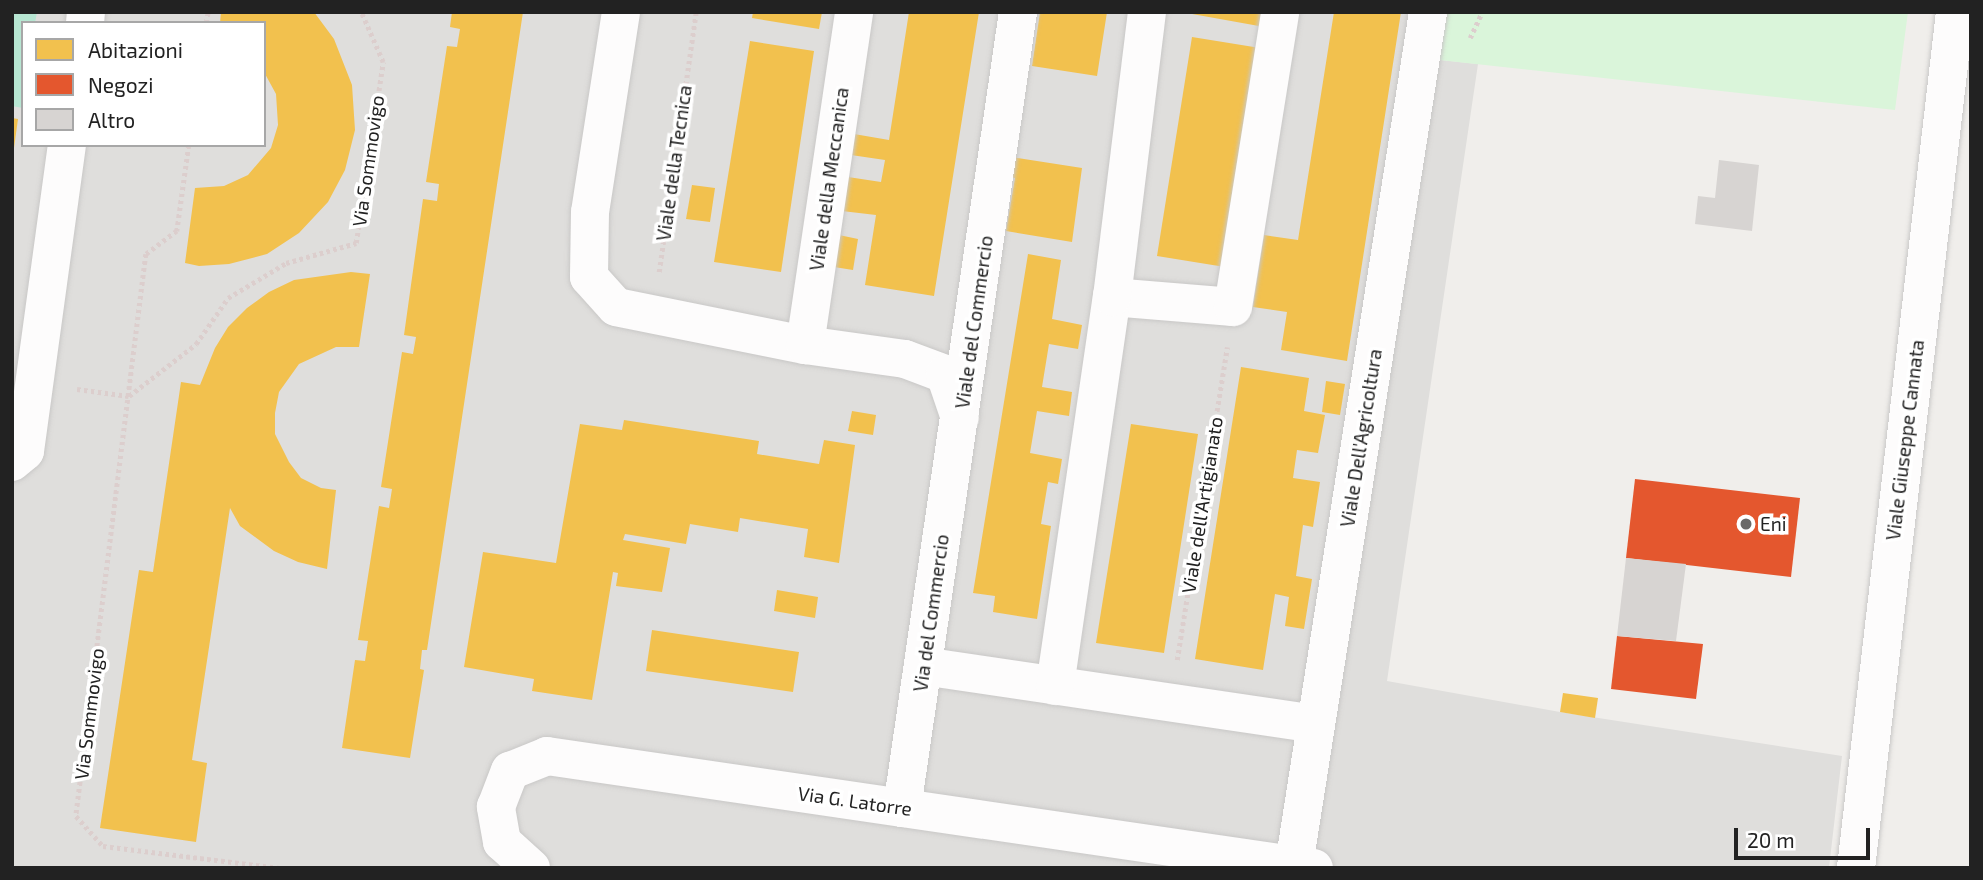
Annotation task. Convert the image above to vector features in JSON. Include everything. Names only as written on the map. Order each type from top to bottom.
[{"type":"street","name":"Viale del Commercio","points":[[621,12],[590,212],[589,277],[616,307],[805,345],[905,359],[946,374],[960,419]]},
{"type":"street","name":"Viale della Meccanica","points":[[805,345],[854,12]]},
{"type":"street","name":"Viale del Commercio","points":[[960,419],[1018,12]]},
{"type":"street","points":[[1055,686],[1112,297],[1147,12]]},
{"type":"street","points":[[1112,297],[1233,307],[1280,12]]},
{"type":"street","name":"Viale Dell'Agricoltura","points":[[1304,866],[1316,724],[1427,12]]},
{"type":"street","name":"Viale Giuseppe Cannata","points":[[1856,868],[1955,12]]},
{"type":"street","points":[[12,461],[25,451],[68,147]]},
{"type":"street","name":"Via del Commercio","points":[[902,808],[960,419]]},
{"type":"street","points":[[923,666],[1316,724]]},
{"type":"street","name":"Via G. Latorre","points":[[531,868],[502,842],[496,807],[510,771],[547,755],[1304,866]]},
{"type":"path","name":"Via Sommovigo","points":[[129,396],[195,344],[228,298],[286,263],[356,243],[383,62],[360,12]]},
{"type":"path","name":"Viale della Tecnica","points":[[653,314],[696,12]]},
{"type":"path","name":"Via Sommovigo","points":[[189,147],[177,231],[146,254],[76,816],[103,846],[280,868]]},
{"type":"path","name":"Viale dell'Artigianato","points":[[1170,703],[1233,307]]},
{"type":"path","points":[[34,384],[129,396]]},
{"type":"shaded area","points":[[12,12],[1410,12],[1404,56],[1478,64],[1387,681],[1560,712],[1842,756],[1829,868],[12,868]]},
{"type":"green space","points":[[12,12],[37,12],[35,21],[21,21],[21,108],[12,106]]},
{"type":"green space","points":[[1438,12],[1908,12],[1895,110],[1430,59]]},
{"type":"building: Abitazioni","points":[[221,12],[314,12],[334,39],[352,85],[355,130],[345,170],[328,202],[299,233],[267,254],[229,264],[199,266],[185,263],[195,188],[224,186],[248,175],[271,148],[278,125],[276,94],[266,76],[266,21],[220,21]]},
{"type":"building: Abitazioni","points":[[452,12],[523,12],[427,650],[422,650],[420,669],[424,670],[410,758],[342,748],[355,660],[365,661],[368,641],[358,640],[379,506],[389,508],[392,489],[381,487],[402,352],[413,354],[416,337],[404,335],[423,199],[437,201],[439,184],[426,182],[447,46],[457,47],[460,29],[450,27]]},
{"type":"building: Abitazioni","points":[[753,12],[822,12],[819,29],[752,18]]},
{"type":"building: Abitazioni","points":[[909,12],[979,12],[934,296],[865,285],[876,215],[842,211],[848,177],[881,182],[885,160],[851,155],[854,134],[889,140]]},
{"type":"building: Abitazioni","points":[[1040,12],[1107,12],[1097,76],[1032,66]]},
{"type":"building: Abitazioni","points":[[1181,12],[1272,12],[1270,28]]},
{"type":"building: Abitazioni","points":[[1334,12],[1401,12],[1347,361],[1281,350],[1287,312],[1253,307],[1264,235],[1298,240]]},
{"type":"building: Abitazioni","points":[[1192,37],[1260,48],[1225,267],[1157,256]]},
{"type":"building: Abitazioni","points":[[750,41],[814,51],[781,272],[714,262]]},
{"type":"building: Abitazioni","points":[[12,118],[18,119],[14,148],[12,147]]},
{"type":"building: Abitazioni","points":[[999,155],[1082,168],[1072,242],[1006,231],[1015,178],[996,174]]},
{"type":"building: Abitazioni","points":[[692,185],[715,188],[710,222],[686,219]]},
{"type":"building: Abitazioni","points":[[839,235],[858,239],[853,270],[834,267]]},
{"type":"building: Abitazioni","points":[[1028,254],[1061,260],[1052,319],[1082,325],[1078,349],[1049,344],[1042,387],[1072,392],[1069,416],[1037,411],[1030,453],[1062,459],[1058,484],[1048,482],[1041,524],[1051,526],[1037,619],[993,612],[995,596],[973,593]]},
{"type":"building: Abitazioni","points":[[351,272],[370,274],[359,347],[336,347],[299,364],[279,392],[275,413],[275,434],[289,462],[301,478],[321,488],[336,490],[327,569],[298,562],[274,551],[240,526],[230,508],[192,760],[207,763],[196,842],[100,828],[139,570],[153,572],[181,382],[200,385],[215,348],[228,327],[247,308],[269,292],[294,280]]},
{"type":"building: Abitazioni","points":[[1241,367],[1309,378],[1304,411],[1325,415],[1318,453],[1297,450],[1293,478],[1320,482],[1313,527],[1303,525],[1296,576],[1312,579],[1304,629],[1285,626],[1289,597],[1275,594],[1263,670],[1195,659]]},
{"type":"building: Abitazioni","points":[[1326,381],[1345,384],[1340,415],[1322,412]]},
{"type":"building: Abitazioni","points":[[852,411],[876,415],[873,435],[848,431]]},
{"type":"building: Abitazioni","points":[[624,420],[759,441],[757,454],[819,464],[824,440],[855,445],[839,563],[804,557],[808,529],[740,518],[738,532],[690,524],[686,544],[625,534],[623,540],[670,548],[662,592],[616,586],[618,573],[613,572],[592,700],[532,691],[534,679],[464,667],[483,552],[556,563],[580,424],[622,430]]},
{"type":"building: Abitazioni","points":[[1131,424],[1198,434],[1164,653],[1096,643]]},
{"type":"building: Abitazioni","points":[[777,590],[818,597],[815,618],[774,611]]},
{"type":"building: Abitazioni","points":[[652,630],[799,652],[793,692],[646,671]]},
{"type":"building: Abitazioni","points":[[1563,693],[1598,698],[1595,718],[1560,712]]},
{"type":"building: Negozi","points":[[1635,479],[1800,498],[1791,577],[1626,558]]},
{"type":"building: Negozi","points":[[1617,636],[1703,644],[1696,699],[1611,689]]},
{"type":"building: Altro","points":[[1719,160],[1759,165],[1752,231],[1695,224],[1698,196],[1715,198]]},
{"type":"building: Altro","points":[[1626,558],[1686,564],[1676,641],[1617,636]]},
{"type":"place","name":"Eni","points":[[1746,524]]}]
